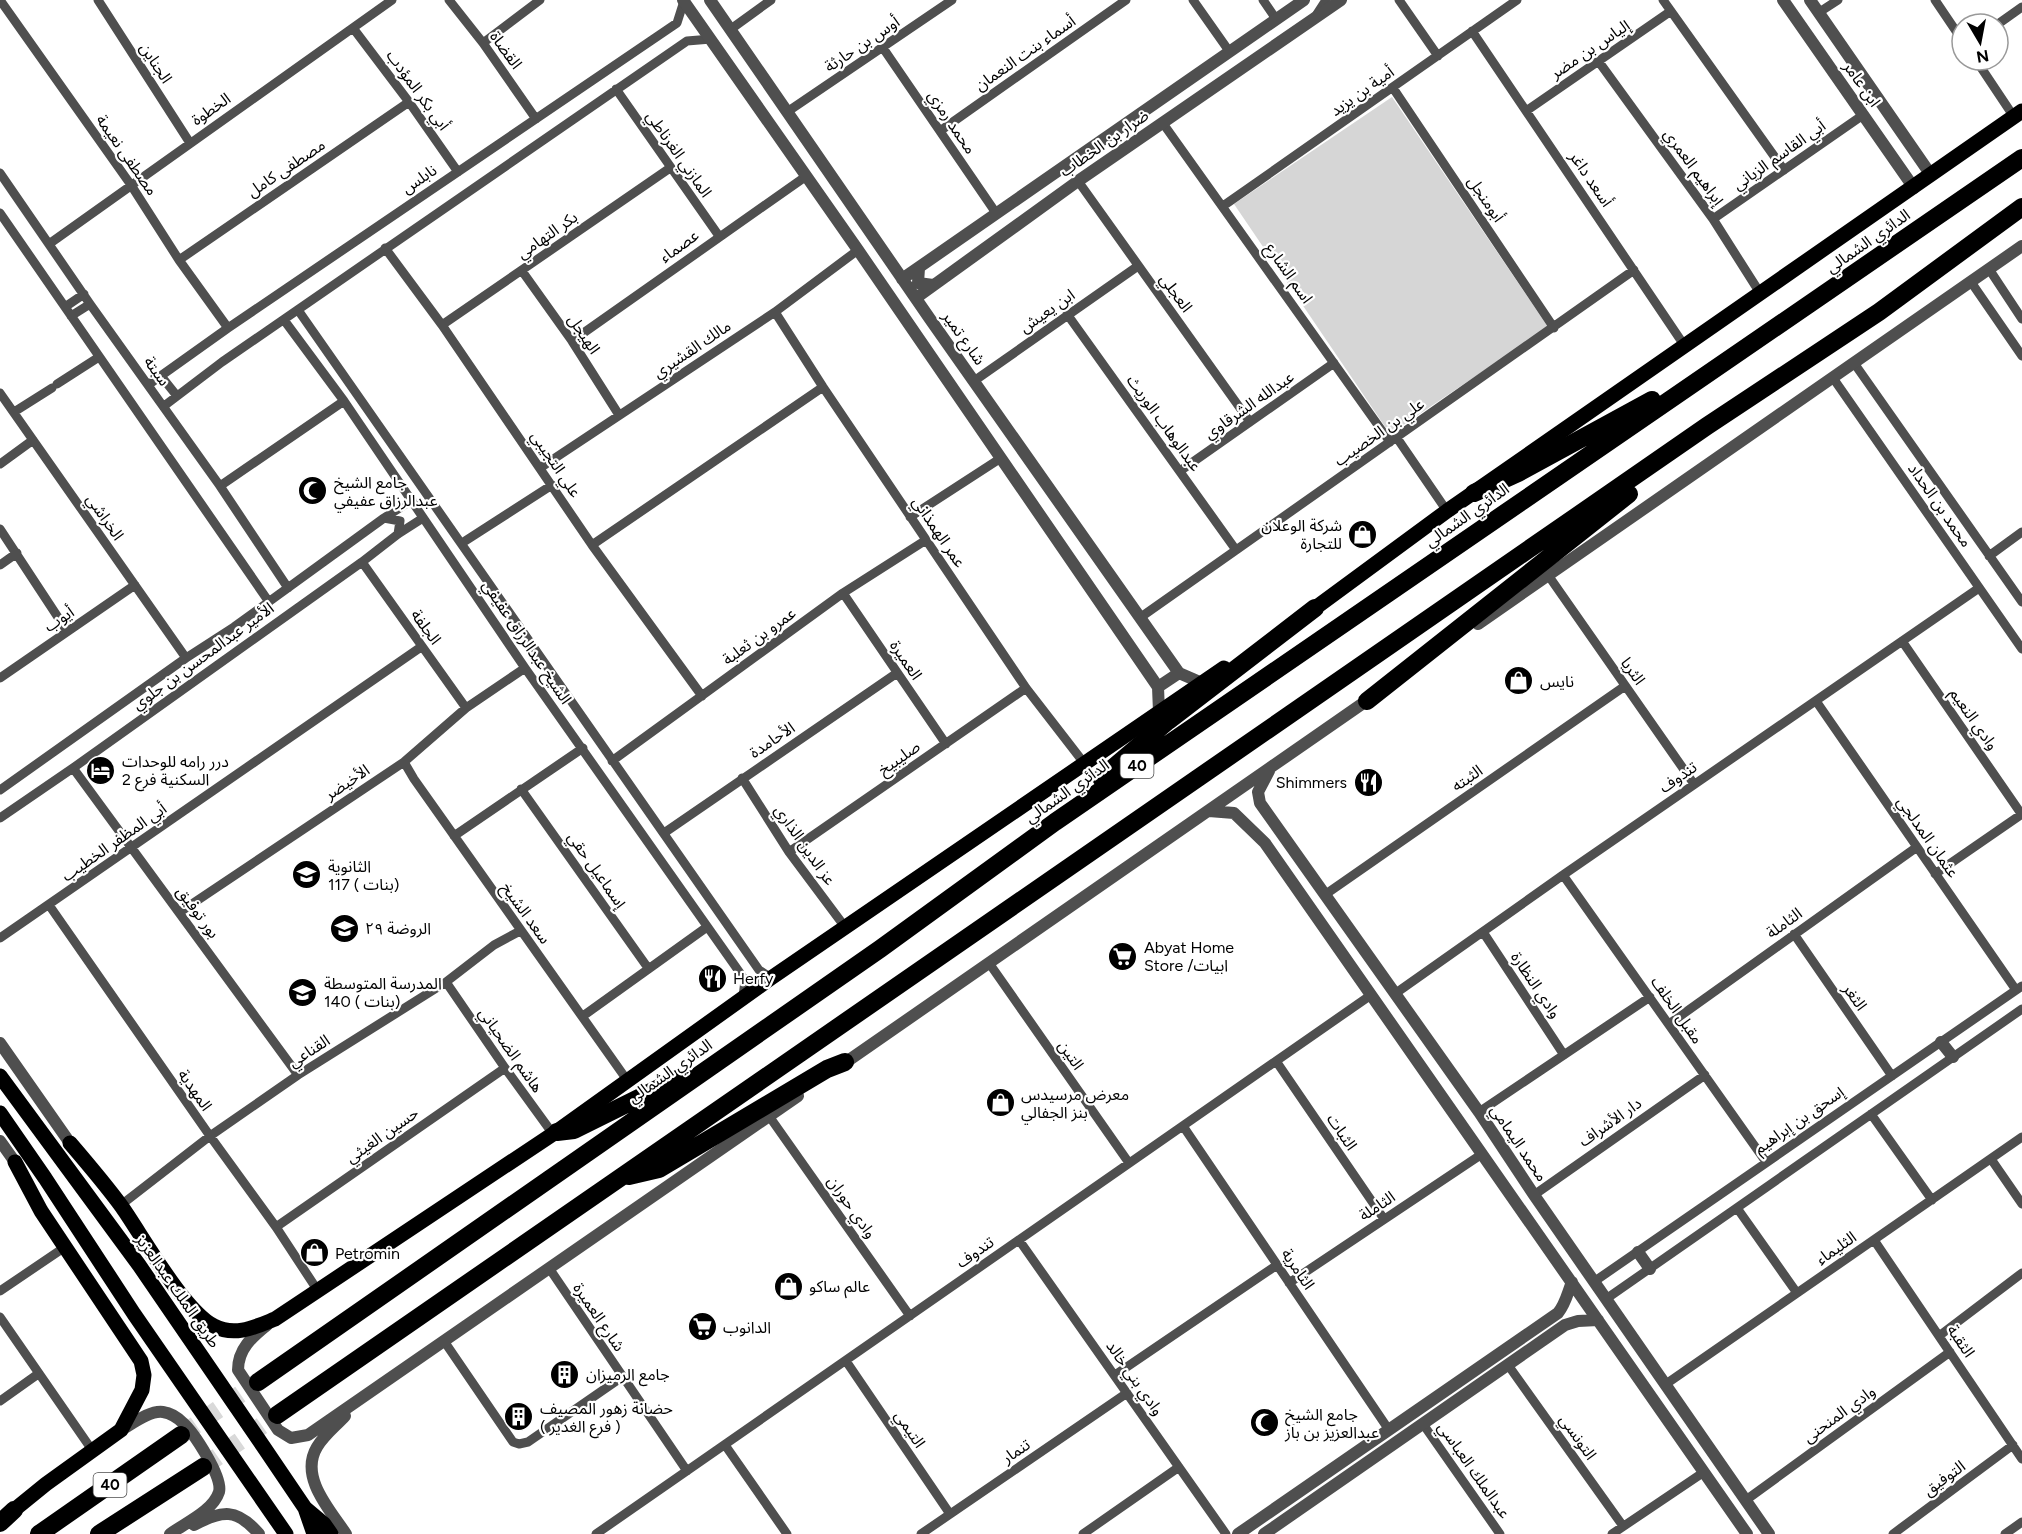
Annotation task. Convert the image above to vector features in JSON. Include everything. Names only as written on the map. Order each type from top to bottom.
[{"type":"highway","points":[[1909,237],[2022,145]]},
{"type":"highway","name":"الدائري الشمالي","points":[[258,1382],[880,949],[1055,822],[2022,158]]},
{"type":"highway","points":[[278,1422],[619,1179],[1707,426],[1879,312],[2022,207]]},
{"type":"highway","points":[[1474,493],[1518,473],[1741,352]]},
{"type":"highway","points":[[1366,701],[1633,490],[1707,426]]},
{"type":"highway","points":[[1055,822],[1089,788],[1168,721],[1316,608]]},
{"type":"highway","points":[[555,1133],[574,1130],[697,1069],[717,1062]]},
{"type":"highway","points":[[619,1179],[659,1169],[827,1069],[845,1062]]},
{"type":"highway","name":"40","points":[[39,1534],[181,1435]]},
{"type":"highway","name":"40","points":[[99,1534],[209,1470]]},
{"type":"main road","name":"الدائري الشمالي","points":[[70,1143],[121,1205],[199,1316],[215,1327],[239,1331],[275,1319],[555,1133],[743,997],[765,974],[845,927],[1159,712],[1316,608],[1447,511],[2018,114]]},
{"type":"main road","name":"طريق الملك عبدالعزيز","points":[[0,1076],[139,1265],[220,1383],[304,1508],[314,1534]]},
{"type":"main road","points":[[0,1113],[282,1530]]},
{"type":"main road","points":[[70,1143],[139,1265]]},
{"type":"main road","points":[[15,1162],[96,1258]]},
{"type":"main road","points":[[5,1517],[120,1430],[142,1390],[144,1375],[141,1361],[41,1211],[15,1162]]},
{"type":"main road","points":[[304,1508],[324,1524],[332,1534]]},
{"type":"street","name":"مصطفى نعيمة","points":[[0,0],[132,185],[179,260],[228,328]]},
{"type":"street","name":"الجناين","points":[[98,0],[190,143]]},
{"type":"street","name":"الخطوة","points":[[50,244],[392,0]]},
{"type":"street","name":"القضاة","points":[[448,0],[483,43],[536,119]]},
{"type":"street","points":[[483,43],[540,0]]},
{"type":"street","name":"شارع تمير","points":[[710,0],[902,279],[1179,673]]},
{"type":"street","points":[[731,29],[771,0]]},
{"type":"street","name":"أوس بن حارثة","points":[[787,112],[952,0]]},
{"type":"street","name":"أسماء بنت النعمان","points":[[940,131],[1126,0]]},
{"type":"street","points":[[1192,0],[1229,51]]},
{"type":"street","points":[[1263,0],[1276,19]]},
{"type":"street","name":"ضرار بن الخطاب","points":[[1315,19],[1326,0]]},
{"type":"street","name":"ضرار بن الخطاب","points":[[916,298],[1162,122],[1341,0]]},
{"type":"street","points":[[1399,0],[1438,56]]},
{"type":"street","name":"أمية بن يزيد","points":[[1223,206],[1517,0]]},
{"type":"street","points":[[1663,0],[1784,170]]},
{"type":"street","name":"ابن عامر","points":[[1783,0],[1914,188]]},
{"type":"street","name":"ابن عامر","points":[[1810,0],[1931,176]]},
{"type":"street","points":[[1818,13],[1838,0]]},
{"type":"street","points":[[1935,0],[1950,22]]},
{"type":"street","points":[[683,1],[677,23],[687,41]]},
{"type":"street","points":[[683,1],[858,250],[1158,687],[1159,712]]},
{"type":"street","name":"ضرار بن الخطاب","points":[[902,279],[1303,1]]},
{"type":"street","name":"إلياس بن مضر","points":[[1527,111],[1671,11]]},
{"type":"street","name":"نابلس","points":[[148,385],[228,328],[677,23]]},
{"type":"street","name":"أبي بكر المؤدب","points":[[353,28],[410,102],[458,171]]},
{"type":"street","name":"أسعد داغر","points":[[1472,31],[1684,345]]},
{"type":"street","points":[[164,406],[385,248],[687,41],[711,39]]},
{"type":"street","name":"محمد رمزي","points":[[883,48],[996,213]]},
{"type":"street","name":"إبراهيم العمري","points":[[1599,62],[1713,219],[1760,293]]},
{"type":"street","points":[[1985,72],[2018,114]]},
{"type":"street","name":"أبومنجل","points":[[1393,88],[1554,328]]},
{"type":"street","name":"المازني الغرناطي","points":[[616,89],[669,168],[719,236]]},
{"type":"street","name":"مصطفى كامل","points":[[179,260],[410,102]]},
{"type":"street","name":"أبي القاسم الزياني","points":[[1713,219],[1863,115]]},
{"type":"street","name":"اسم الشارع","points":[[1162,122],[1334,363],[1447,511]]},
{"type":"street","name":"بكر التهامي","points":[[442,325],[669,168]]},
{"type":"street","name":"سبتة","points":[[0,173],[220,486],[288,588]]},
{"type":"street","name":"عصماء","points":[[572,341],[805,177]]},
{"type":"street","name":"العجلي","points":[[1078,181],[1250,422]]},
{"type":"street","points":[[0,213],[269,602]]},
{"type":"street","points":[[275,1319],[251,1338],[241,1353],[238,1370],[291,1438],[308,1435],[2022,246]]},
{"type":"street","name":"علي التجيبي","points":[[385,248],[442,325],[592,545],[702,696]]},
{"type":"street","name":"مالك القشيري","points":[[540,468],[775,312],[858,250]]},
{"type":"street","name":"ابن يعيش","points":[[974,381],[1138,266]]},
{"type":"street","points":[[919,268],[918,283],[933,285]]},
{"type":"street","points":[[1989,269],[2022,319]]},
{"type":"street","name":"علي بن الخصيب","points":[[1142,618],[1634,270]]},
{"type":"street","name":"الهيجل","points":[[522,271],[572,341],[619,415]]},
{"type":"street","points":[[1971,282],[2022,356]]},
{"type":"street","points":[[65,307],[84,294]]},
{"type":"street","points":[[71,316],[90,304]]},
{"type":"street","name":"الشيخ عبدالرزاق عفيفي","points":[[298,310],[612,761],[765,974]]},
{"type":"street","name":"عمر الهمذاني","points":[[775,312],[1026,688],[1084,764]]},
{"type":"street","name":"عبدالوهاب الوريث","points":[[1067,314],[1236,550]]},
{"type":"street","name":"الشيخ عبدالرزاق عفيفي","points":[[284,320],[344,401],[525,668],[745,980]]},
{"type":"street","points":[[294,334],[296,322],[308,322]]},
{"type":"street","points":[[916,336],[934,324]]},
{"type":"street","points":[[926,350],[944,338]]},
{"type":"street","points":[[14,412],[99,357]]},
{"type":"street","name":"عبدالله الشرقاوي","points":[[1180,471],[1334,363]]},
{"type":"street","name":"محمد بن الحداد","points":[[1854,363],[2022,602]]},
{"type":"street","points":[[162,376],[177,396]]},
{"type":"street","name":"محمد بن الحداد","points":[[1833,378],[2022,649]]},
{"type":"street","points":[[592,545],[823,387]]},
{"type":"street","name":"الخراشي","points":[[0,393],[186,658]]},
{"type":"street","points":[[220,486],[344,401]]},
{"type":"street","points":[[0,464],[33,440]]},
{"type":"street","points":[[910,517],[1001,458]]},
{"type":"street","points":[[462,543],[552,485]]},
{"type":"street","name":"الأمير عبدالمحسن بن جلوي","points":[[0,790],[412,500]]},
{"type":"street","points":[[384,518],[400,521],[398,534]]},
{"type":"street","name":"الأمير عبدالمحسن بن جلوي","points":[[0,818],[423,518]]},
{"type":"street","points":[[0,529],[67,631]]},
{"type":"street","points":[[1989,556],[2022,532]]},
{"type":"street","name":"عمرو بن ثعلبة","points":[[612,761],[843,593],[926,540]]},
{"type":"street","points":[[0,565],[17,553]]},
{"type":"street","name":"الجلفة","points":[[362,562],[466,708]]},
{"type":"street","name":"الثريا","points":[[1548,575],[1694,784]]},
{"type":"street","name":"أيوب","points":[[0,678],[135,585]]},
{"type":"street","name":"تندوف","points":[[1396,993],[1694,784],[1980,588]]},
{"type":"street","name":"العميرة","points":[[843,593],[946,744]]},
{"type":"street","points":[[234,627],[246,644]]},
{"type":"street","points":[[222,634],[234,652]]},
{"type":"street","name":"وادي النعيم","points":[[1902,641],[2022,815]]},
{"type":"street","name":"أبي المظفر الخطيب","points":[[0,938],[422,647]]},
{"type":"street","name":"الأخيضر","points":[[180,912],[404,762],[466,708],[525,668]]},
{"type":"street","name":"الأحامدة","points":[[664,833],[897,673]]},
{"type":"street","points":[[1158,687],[1179,673],[1202,683]]},
{"type":"street","name":"الثبته","points":[[1326,894],[1624,686]]},
{"type":"street","name":"صليبيخ","points":[[789,852],[1026,688]]},
{"type":"street","name":"عثمان المدلجي","points":[[1816,701],[1935,874],[2019,988]]},
{"type":"street","points":[[454,836],[583,748]]},
{"type":"street","name":"سعد الشيخ","points":[[404,762],[520,931],[627,1080]]},
{"type":"street","name":"بور توفيق","points":[[73,768],[133,847],[298,1076]]},
{"type":"street","name":"محمد اليمامي","points":[[1270,768],[1258,792],[1260,803],[1479,1112],[1769,1534]]},
{"type":"street","name":"عز الدين الذاري","points":[[742,778],[789,852],[845,927]]},
{"type":"street","name":"إسماعيل حقي","points":[[521,789],[648,968]]},
{"type":"street","points":[[1209,810],[1234,813],[1265,843]]},
{"type":"street","points":[[1935,874],[2022,815]]},
{"type":"street","points":[[1282,832],[1268,831],[1261,835],[1747,1534]]},
{"type":"street","name":"الثاملة","points":[[1669,1024],[1917,847]]},
{"type":"street","name":"مقبل الخلف","points":[[1563,875],[1766,1162]]},
{"type":"street","name":"المهدية","points":[[49,905],[210,1137],[276,1227],[318,1291]]},
{"type":"street","points":[[583,1016],[707,927]]},
{"type":"street","name":"القناعي","points":[[121,1205],[210,1137],[298,1076],[446,982],[494,945],[520,931]]},
{"type":"street","name":"وادي النظارة","points":[[1483,932],[1564,1054]]},
{"type":"street","name":"الثغر","points":[[1794,934],[1892,1076]]},
{"type":"street","name":"التين","points":[[989,963],[1129,1163]]},
{"type":"street","points":[[743,997],[745,980],[765,974]]},
{"type":"street","name":"هاشم الضحياني","points":[[446,982],[505,1068],[555,1133]]},
{"type":"street","name":"إسحق بن إبراهيم","points":[[1595,1281],[2019,988]]},
{"type":"street","name":"تندوف","points":[[596,1534],[608,1531],[687,1471],[1371,995]]},
{"type":"street","points":[[1479,1112],[1650,997]]},
{"type":"street","points":[[1606,1299],[2022,1009]]},
{"type":"street","points":[[0,1042],[70,1143]]},
{"type":"street","points":[[1941,1042],[1953,1057]]},
{"type":"street","name":"الثبات","points":[[1276,1061],[1384,1219]]},
{"type":"street","name":"حسين الغيثي","points":[[276,1227],[505,1068]]},
{"type":"street","name":"دار الأشراف","points":[[1534,1194],[1705,1075]]},
{"type":"street","points":[[1871,1114],[1932,1200]]},
{"type":"street","name":"وادي حوران","points":[[769,1116],[910,1316]]},
{"type":"street","name":"الثامرية","points":[[1183,1126],[1389,1430]]},
{"type":"street","name":"الثليماء","points":[[1666,1384],[2022,1137]]},
{"type":"street","points":[[0,1142],[15,1162]]},
{"type":"street","name":"الثاملة","points":[[1289,1283],[1482,1154]]},
{"type":"street","points":[[1991,1159],[2022,1203]]},
{"type":"street","points":[[1507,1190],[1523,1179]]},
{"type":"street","points":[[1737,1208],[1797,1293]]},
{"type":"street","name":"وادي بني خالد","points":[[1019,1240],[1227,1534]]},
{"type":"street","name":"الثقبة","points":[[1874,1240],[2022,1459]]},
{"type":"street","points":[[0,1291],[65,1247]]},
{"type":"street","points":[[1638,1252],[1650,1269]]},
{"type":"street","points":[[1115,1375],[1277,1266]]},
{"type":"street","name":"شارع العميرة","points":[[549,1268],[687,1471]]},
{"type":"street","points":[[1939,1336],[2022,1273]]},
{"type":"street","points":[[1238,1534],[1548,1320],[1563,1307],[1568,1299],[1572,1282]]},
{"type":"street","points":[[0,1317],[92,1450]]},
{"type":"street","points":[[1548,1320],[1555,1317],[1561,1318],[1562,1323],[1558,1330]]},
{"type":"street","points":[[1264,1534],[1558,1330],[1571,1322],[1598,1320]]},
{"type":"street","points":[[444,1341],[513,1442],[516,1443],[528,1442],[622,1377]]},
{"type":"street","name":"وادي المنحنى","points":[[1746,1500],[1950,1352]]},
{"type":"street","name":"التيمي","points":[[846,1361],[950,1514]]},
{"type":"street","name":"التونسي","points":[[1508,1365],[1623,1527]]},
{"type":"street","points":[[0,1401],[38,1374]]},
{"type":"street","name":"تنمار","points":[[921,1534],[1127,1393]]},
{"type":"street","points":[[346,1534],[313,1481],[311,1459],[326,1436],[366,1395]]},
{"type":"street","points":[[120,1430],[161,1411],[171,1414],[183,1422],[195,1437],[209,1470],[219,1483],[219,1492],[204,1510],[170,1534]]},
{"type":"street","name":"عبدالملك العباسي","points":[[1423,1424],[1500,1534]]},
{"type":"street","points":[[725,1445],[787,1534]]},
{"type":"street","name":"التوفيق","points":[[1893,1534],[2013,1445]]},
{"type":"street","points":[[1083,1534],[1179,1467]]},
{"type":"street","points":[[1612,1534],[1704,1472]]},
{"type":"street","points":[[177,1534],[223,1513],[250,1523],[259,1534]]},
{"type":"street","points":[[2005,1534],[2022,1522]]},
{"type":"shaded area","points":[[1392,97],[1548,327],[1390,434],[1234,204]]},
{"type":"tunnel","points":[[181,1435],[258,1382]]},
{"type":"tunnel","points":[[203,1467],[277,1415]]},
{"type":"place","name":"جامع الشيخ عبدالرزاق عفيفي","points":[[313,491]]},
{"type":"place","name":"شركة الوعلان للتجارة","points":[[1363,534]]},
{"type":"place","name":"نايس","points":[[1519,681]]},
{"type":"place","name":"درر رامه للوحدات السكنية فرع 2","points":[[101,770]]},
{"type":"place","name":"Shimmers","points":[[1368,782]]},
{"type":"place","name":"الثانوية 117 ( بنات)","points":[[307,875]]},
{"type":"place","name":"الروضة ٢٩","points":[[344,928]]},
{"type":"place","name":"Abyat Home Store /ابيات","points":[[1123,956]]},
{"type":"place","name":"Herfy","points":[[712,978]]},
{"type":"place","name":"المدرسة المتوسطة 140 ( بنات)","points":[[303,992]]},
{"type":"place","name":"معرض مرسيدس بنز الجفالي","points":[[1000,1103]]},
{"type":"place","name":"Petromin","points":[[314,1253]]},
{"type":"place","name":"عالم ساكو","points":[[788,1286]]},
{"type":"place","name":"الدانوب","points":[[702,1327]]},
{"type":"place","name":"جامع الرميزان","points":[[565,1374]]},
{"type":"place","name":"حضانة زهور المصيف ( فرع الغدير )","points":[[519,1417]]},
{"type":"place","name":"جامع الشيخ عبدالعزيز بن باز","points":[[1264,1423]]}]
